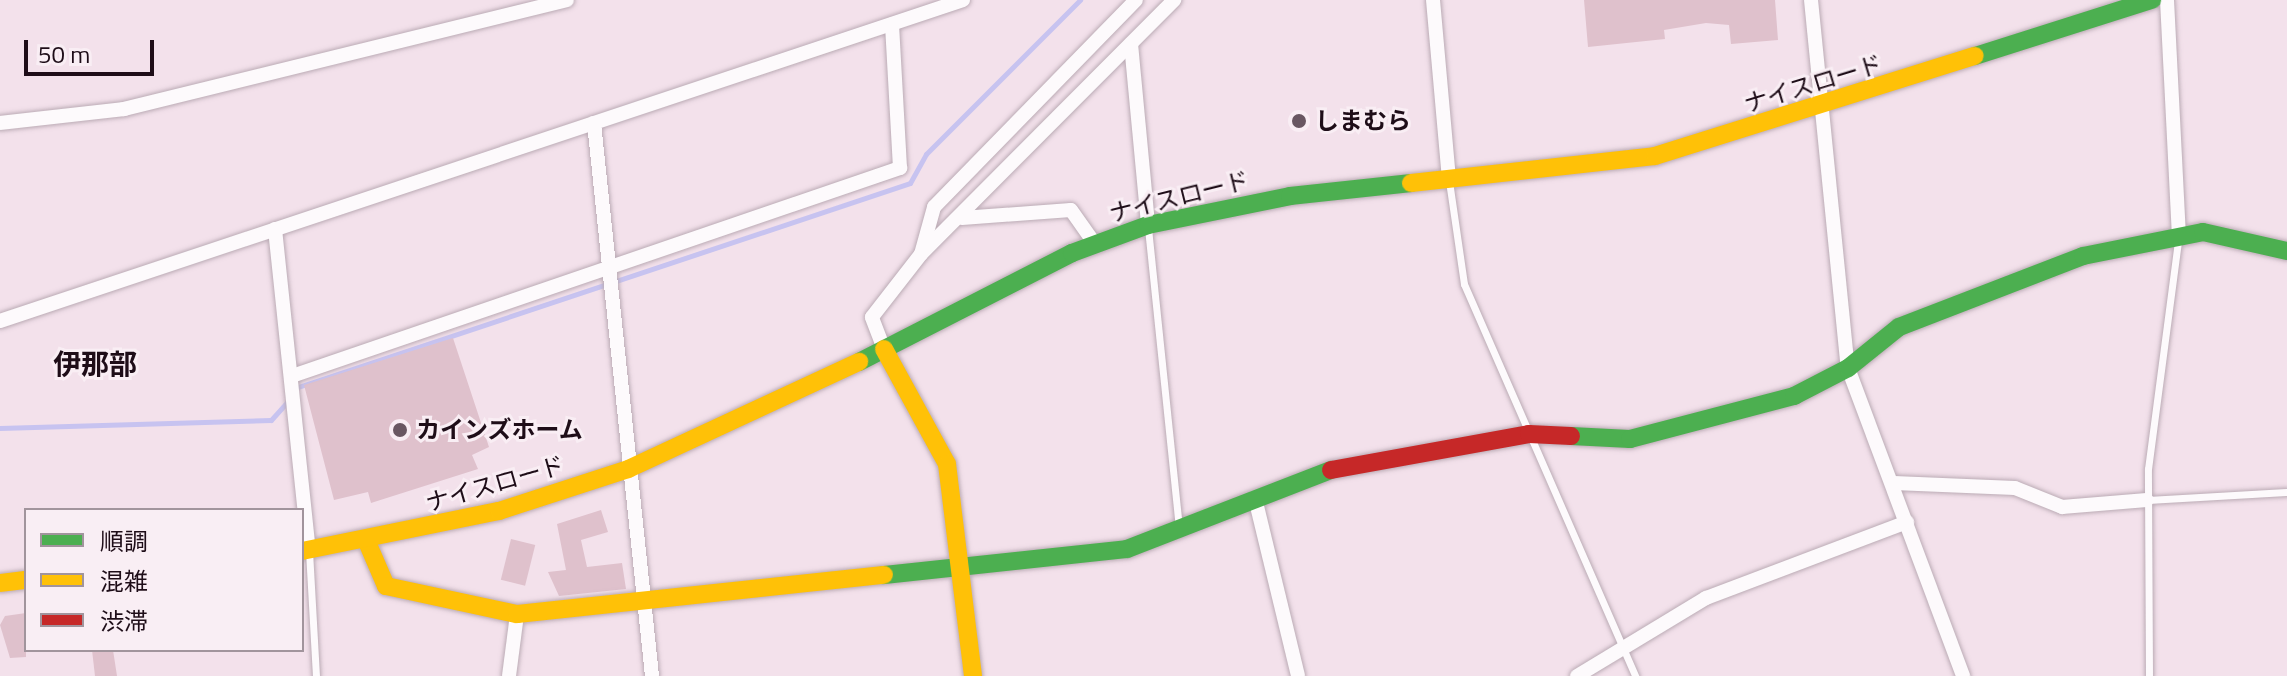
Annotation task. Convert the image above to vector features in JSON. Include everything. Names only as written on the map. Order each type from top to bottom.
[{"type":"street","points":[[0,123],[139,105],[567,0]]},
{"type":"street","points":[[0,321],[963,0]]},
{"type":"street","points":[[921,254],[934,207],[1136,0]]},
{"type":"street","points":[[973,676],[947,464],[884,349],[872,317],[921,254],[962,218],[1174,0]]},
{"type":"street","points":[[1433,0],[1449,181]]},
{"type":"street","points":[[1811,0],[1848,368],[1894,483],[1963,676]]},
{"type":"street","name":"ナイスロード","points":[[306,551],[367,542],[628,469],[884,349],[1095,244],[1148,225],[1219,206],[1655,156],[1821,108],[2152,0]]},
{"type":"street","points":[[2167,0],[2179,234]]},
{"type":"street","points":[[292,376],[900,168],[892,24]]},
{"type":"street","points":[[1131,44],[1148,225]]},
{"type":"street","points":[[594,123],[652,676]]},
{"type":"street","points":[[962,218],[1071,210],[1095,244]]},
{"type":"street","points":[[275,229],[292,376],[303,508]]},
{"type":"street","points":[[367,542],[386,586],[517,614],[646,603],[1127,549],[1180,535],[1255,498],[1329,470],[1529,434],[1630,439],[1685,430],[1794,396],[1848,368],[1899,327],[2083,256],[2179,234],[2287,251]]},
{"type":"street","points":[[1894,483],[2015,488],[2062,507],[2147,500]]},
{"type":"street","points":[[1255,498],[1298,676]]},
{"type":"street","points":[[1577,676],[1625,650],[1706,598],[1907,522]]},
{"type":"street","points":[[304,526],[306,551]]},
{"type":"street","points":[[0,583],[24,580]]},
{"type":"street","points":[[509,676],[517,614]]},
{"type":"lane","points":[[1449,181],[1464,284],[1635,676]]},
{"type":"lane","points":[[1148,225],[1180,535]]},
{"type":"lane","points":[[2149,676],[2147,500],[2179,234]]},
{"type":"lane","points":[[2147,500],[2287,492]]},
{"type":"lane","points":[[306,551],[316,676]]},
{"type":"building","points":[[1584,0],[1775,0],[1778,40],[1731,44],[1729,25],[1706,23],[1664,30],[1665,39],[1588,47]]},
{"type":"building","points":[[453,338],[489,447],[472,455],[478,469],[371,503],[368,492],[334,500],[304,385]]},
{"type":"building","points":[[601,510],[608,532],[581,540],[587,567],[622,563],[626,589],[559,596],[548,572],[566,570],[557,524]]},
{"type":"building","points":[[511,539],[535,545],[525,586],[501,580]]},
{"type":"building","points":[[24,613],[26,657],[10,658],[0,625],[5,616]]},
{"type":"building","points":[[92,652],[113,652],[117,676],[95,676]]},
{"type":"waterway","points":[[295,388],[910,183],[926,154],[1080,0]]},
{"type":"waterway","points":[[0,428],[271,420],[289,400]]},
{"type":"traffic: fast","points":[[1975,56],[2152,0]]},
{"type":"traffic: fast","points":[[859,362],[1072,253],[1148,225],[1290,196],[1411,183]]},
{"type":"traffic: fast","points":[[1571,436],[1630,439],[1794,396],[1848,368],[1899,327],[2083,256],[2203,232],[2287,251]]},
{"type":"traffic: fast","points":[[884,575],[1127,549],[1331,470]]},
{"type":"traffic: slow","points":[[1411,183],[1655,156],[1975,56]]},
{"type":"traffic: slow","points":[[884,349],[947,464],[973,676]]},
{"type":"traffic: slow","points":[[304,551],[499,511],[628,469],[859,362]]},
{"type":"traffic: slow","points":[[367,542],[386,586],[517,614],[884,575]]},
{"type":"traffic: slow","points":[[0,583],[24,580]]},
{"type":"traffic: jam","points":[[1331,470],[1529,434],[1571,436]]},
{"type":"place","name":"しまむら","points":[[1299,121]]},
{"type":"place","name":"カインズホーム","points":[[400,430]]},
{"type":"district","name":"伊那部","points":[[95,364]]}]
